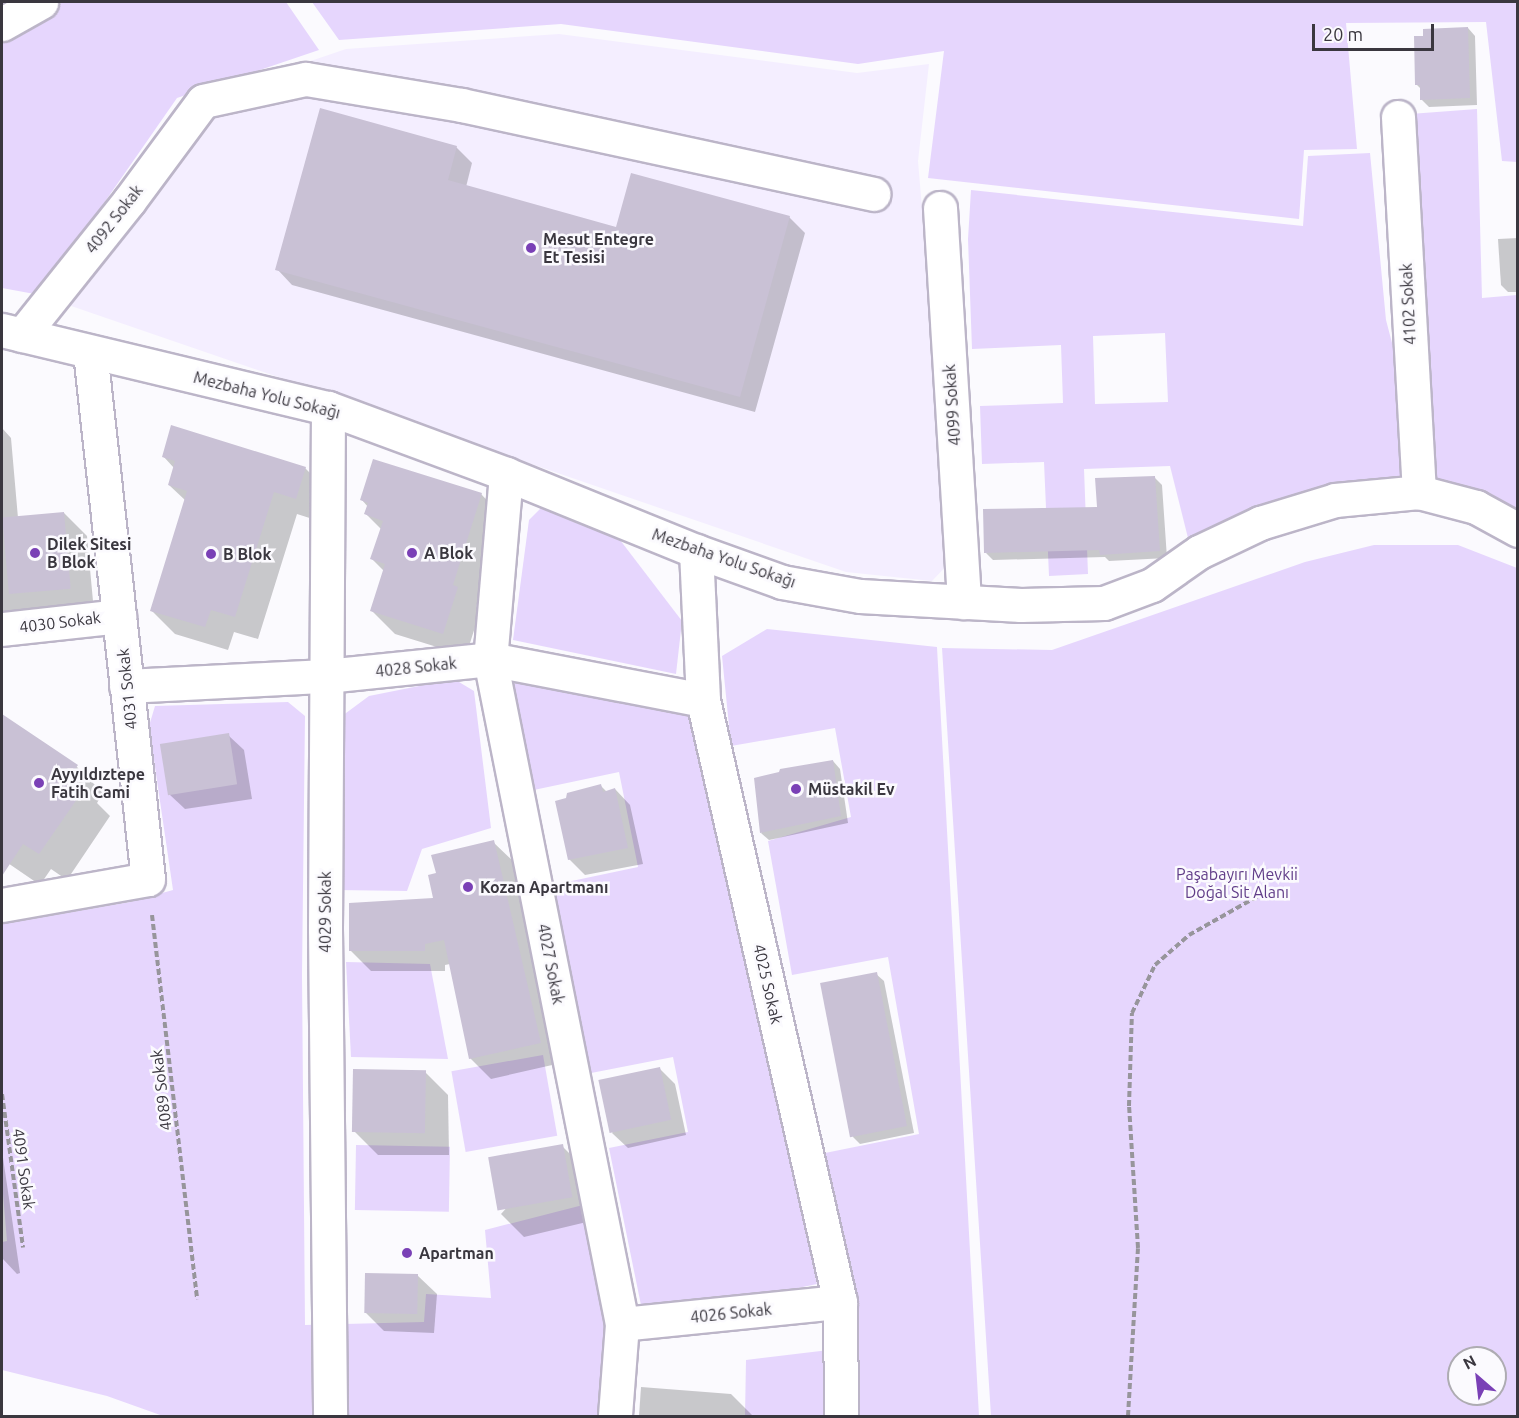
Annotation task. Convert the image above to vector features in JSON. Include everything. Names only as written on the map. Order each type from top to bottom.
[{"type":"street","points":[[2,24],[41,2]]},
{"type":"street","name":"4092 Sokak","points":[[12,333],[129,201],[203,101],[306,79],[462,105],[873,194]]},
{"type":"street","name":"4102 Sokak","points":[[1398,117],[1419,492]]},
{"type":"street","name":"4099 Sokak","points":[[940,208],[964,602]]},
{"type":"street","name":"Mezbaha Yolu Sokağı","points":[[12,333],[328,408],[506,474],[696,551],[782,582],[860,596],[1021,605],[1104,603],[1152,585],[1199,552],[1260,523],[1335,500],[1419,492],[1476,507],[1518,530]]},
{"type":"street","name":"4031 Sokak","points":[[90,352],[148,879]]},
{"type":"street","name":"4029 Sokak","points":[[328,408],[326,676],[330,1416]]},
{"type":"street","name":"4027 Sokak","points":[[506,474],[490,659],[622,1324],[615,1416]]},
{"type":"street","name":"4025 Sokak","points":[[696,551],[703,700],[840,1302],[841,1416]]},
{"type":"street","name":"4030 Sokak","points":[[2,629],[119,616]]},
{"type":"street","name":"4028 Sokak","points":[[126,686],[326,676],[490,659],[703,700]]},
{"type":"street","points":[[2,905],[148,879]]},
{"type":"street","name":"4026 Sokak","points":[[622,1324],[840,1302]]},
{"type":"path","name":"4089 Sokak","points":[[148,879],[197,1299]]},
{"type":"path","points":[[1128,1416],[1138,1248],[1129,1106],[1132,1013],[1155,965],[1189,935],[1267,891]]},
{"type":"path","name":"4091 Sokak","points":[[2,1094],[23,1248]]},
{"type":"shaded area","points":[[559,34],[857,73],[929,64],[918,161],[952,560],[932,581],[846,572],[45,297],[181,105],[346,49]]},
{"type":"green space","points":[[63,2],[286,2],[319,50],[177,98],[40,295],[2,288],[2,38]]},
{"type":"green space","points":[[312,2],[1517,2],[1517,162],[1502,161],[1486,22],[1346,23],[1357,149],[1304,150],[1299,219],[928,178],[944,51],[858,64],[561,24],[339,40]]},
{"type":"green space","points":[[1477,109],[1482,298],[1517,295],[1517,516],[1437,480],[1410,114]]},
{"type":"green space","points":[[1370,153],[1386,320],[1408,404],[1403,478],[1231,521],[1188,538],[1170,466],[1084,469],[1088,574],[1049,576],[1044,462],[982,464],[980,406],[1063,403],[1061,345],[972,349],[968,239],[971,190],[1303,226],[1308,156]],"holes":[[[1165,333],[1168,402],[1095,404],[1093,336]]]},
{"type":"green space","points":[[543,506],[617,536],[682,621],[676,674],[513,640],[529,520]]},
{"type":"green space","name":"Paşabayırı Mevkii Doğal Sit Alanı","points":[[1374,545],[1458,545],[1517,568],[1517,1416],[991,1416],[942,648],[1052,650],[1305,562]]},
{"type":"green space","points":[[767,629],[937,647],[979,1416],[855,1416],[855,1303],[825,1153],[919,1134],[888,957],[792,975],[768,841],[851,817],[835,728],[731,746],[722,656]]},
{"type":"green space","points":[[454,679],[474,691],[491,828],[422,849],[407,891],[337,890],[342,716],[369,696]]},
{"type":"green space","points":[[506,681],[696,715],[817,1284],[644,1320],[609,1148],[688,1132],[673,1057],[586,1074],[548,886],[638,867],[619,772],[529,791]]},
{"type":"green space","points":[[288,702],[305,716],[302,975],[305,1325],[424,1322],[426,1294],[491,1298],[485,1230],[583,1205],[610,1338],[602,1416],[163,1416],[107,1396],[2,1370],[2,1242],[7,1241],[2,1182],[2,924],[130,902],[173,890],[149,726],[155,706]]},
{"type":"green space","points":[[346,962],[430,964],[448,1059],[351,1057]]},
{"type":"green space","points":[[543,1055],[557,1136],[466,1152],[451,1071]]},
{"type":"green space","points":[[356,1145],[450,1147],[449,1212],[355,1210]]},
{"type":"green space","points":[[829,1350],[825,1416],[745,1416],[746,1360]]},
{"type":"building","points":[[1468,27],[1470,98],[1420,100],[1420,85],[1415,85],[1414,36],[1423,36],[1423,29]]},
{"type":"building","name":"Mesut Entegre Et Tesisi","points":[[320,108],[457,146],[448,180],[616,227],[631,173],[790,216],[740,397],[275,270]]},
{"type":"building","name":"B Blok","points":[[171,425],[306,467],[296,499],[274,492],[235,617],[211,610],[205,627],[150,611],[187,491],[168,485],[175,461],[162,457]]},
{"type":"building","name":"A Blok","points":[[373,459],[482,493],[453,585],[458,587],[443,634],[370,611],[385,564],[370,559],[383,521],[364,514],[368,503],[360,500]]},
{"type":"building","points":[[1155,476],[1160,551],[1100,555],[1099,550],[984,553],[983,509],[1097,507],[1095,478]]},
{"type":"building","name":"Dilek Sitesi B Blok","points":[[64,512],[71,589],[9,594],[2,517]]},
{"type":"building","name":"Ayyıldıztepe Fatih Cami","points":[[2,714],[78,765],[69,778],[84,789],[39,854],[23,844],[2,876]]},
{"type":"building","points":[[229,733],[237,784],[168,795],[160,744]]},
{"type":"building","name":"Müstakil Ev","points":[[833,760],[841,816],[760,833],[754,778],[779,772],[780,769]]},
{"type":"building","points":[[601,784],[603,792],[615,788],[628,848],[568,860],[555,801],[566,798],[567,793]]},
{"type":"building","points":[[494,840],[541,1043],[469,1059],[444,940],[425,944],[425,951],[349,951],[349,903],[433,898],[428,875],[436,873],[431,855]]},
{"type":"building","points":[[877,972],[907,1126],[850,1137],[820,983]]},
{"type":"building","points":[[660,1067],[671,1120],[610,1133],[598,1080]]},
{"type":"building","points":[[353,1069],[426,1070],[425,1133],[352,1132]]},
{"type":"building","name":"Apartman","points":[[563,1144],[572,1197],[498,1210],[488,1157]]},
{"type":"building","points":[[365,1273],[418,1274],[417,1314],[364,1313]]},
{"type":"place","name":"Mesut Entegre Et Tesisi","points":[[531,248]]},
{"type":"place","name":"Dilek Sitesi B Blok","points":[[35,553]]},
{"type":"place","name":"A Blok","points":[[412,553]]},
{"type":"place","name":"B Blok","points":[[211,554]]},
{"type":"place","name":"Ayyıldıztepe Fatih Cami","points":[[39,783]]},
{"type":"place","name":"Müstakil Ev","points":[[796,789]]},
{"type":"place","name":"Kozan Apartmanı","points":[[468,887]]},
{"type":"place","name":"Apartman","points":[[407,1253]]}]
